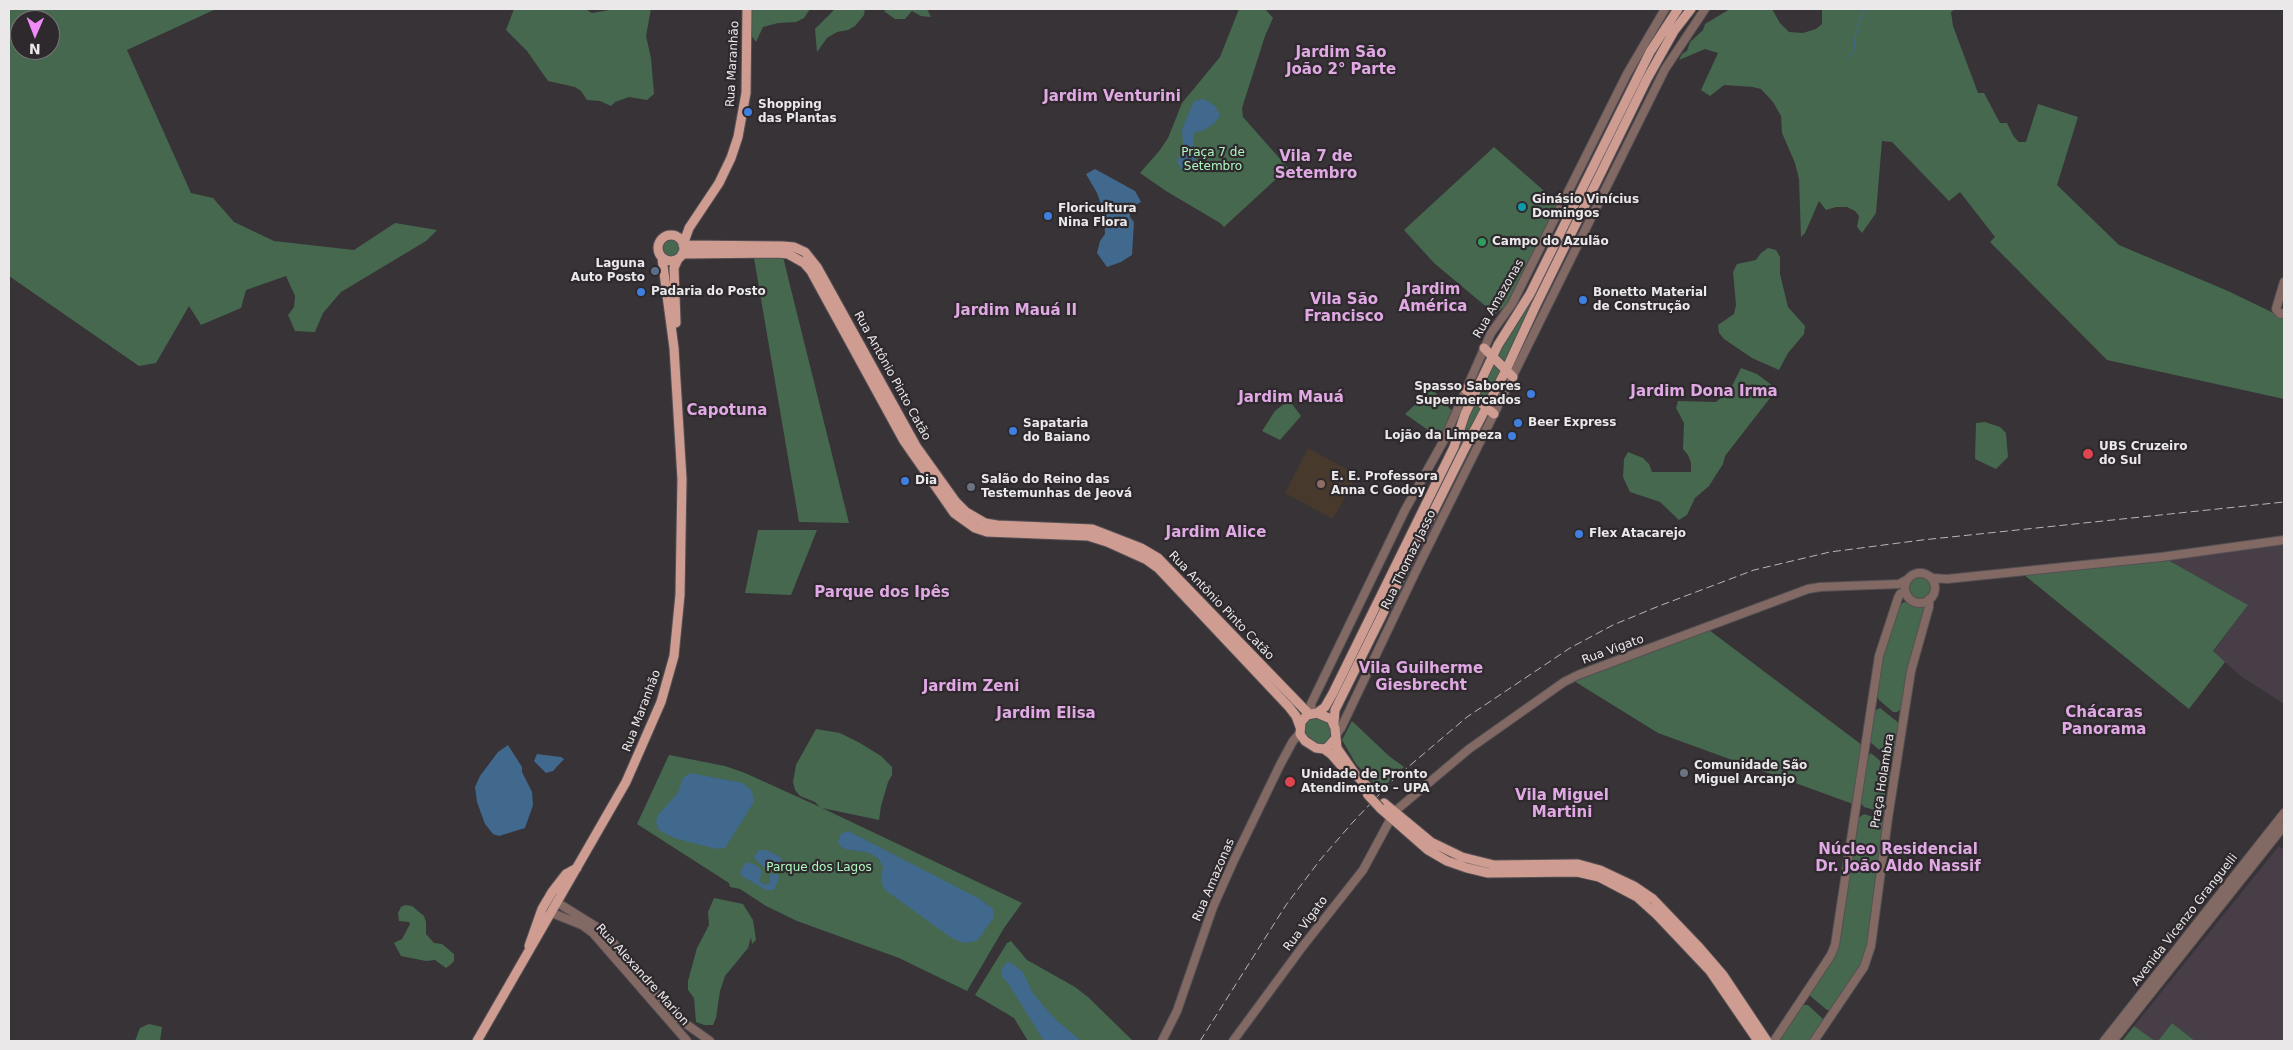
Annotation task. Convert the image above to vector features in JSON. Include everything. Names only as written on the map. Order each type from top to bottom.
[{"type":"main road","name":"Rua Maranhão","points":[[674,348],[676,343],[674,268],[682,251],[689,228],[719,183],[731,158],[738,137],[746,93],[748,9]]},
{"type":"main road","points":[[1678,9],[1650,52],[1530,294],[1492,356],[1465,414],[1454,447],[1333,693],[1325,707],[1303,718],[1300,730],[1305,741],[1311,746],[1324,749],[1428,850],[1447,861],[1488,874],[1576,872],[1599,878],[1637,897],[1657,914],[1710,971],[1758,1041]]},
{"type":"main road","points":[[1324,749],[1335,731],[1336,710],[1463,452],[1490,411],[1509,373],[1536,305],[1647,79],[1674,31],[1690,9]]},
{"type":"main road","name":"Rua Maranhão","points":[[477,1041],[579,867],[626,782],[661,702],[674,656],[682,525],[674,348],[662,258],[658,251],[659,242],[667,236],[672,236],[689,228]]},
{"type":"main road","points":[[662,258],[669,261],[682,251],[681,240],[672,236]]},
{"type":"main road","name":"Rua Antônio Pinto Catão","points":[[682,251],[782,246],[794,247],[812,259],[837,303],[904,442],[954,513],[975,528],[1001,534],[1069,527],[1101,531],[1142,548],[1158,558],[1313,713]]},
{"type":"main road","name":"Rua Antônio Pinto Catão","points":[[682,251],[788,254],[804,263],[811,271],[883,395],[956,502],[974,518],[985,523],[1088,536],[1148,560],[1158,568],[1289,707],[1296,716],[1300,730]]},
{"type":"main road","points":[[827,300],[832,304],[837,303]]},
{"type":"main road","points":[[1484,348],[1509,373]]},
{"type":"main road","points":[[1465,389],[1490,411]]},
{"type":"main road","points":[[922,467],[930,474],[936,473]]},
{"type":"main road","points":[[1313,713],[1326,715],[1335,731],[1343,758],[1369,792]]},
{"type":"main road","points":[[1393,815],[1431,842],[1462,857],[1494,865],[1578,864],[1600,870],[1634,886],[1653,899],[1698,946],[1723,976],[1766,1041]]},
{"type":"main road","points":[[522,965],[542,909],[566,874],[579,867]]},
{"type":"main road","points":[[548,899],[558,903]]},
{"type":"main road","points":[[542,909],[552,913]]},
{"type":"street","name":"Rua Amazonas","points":[[1313,713],[1311,704],[1405,510],[1443,442],[1465,389],[1496,324],[1512,304],[1627,74],[1665,9]]},
{"type":"street","points":[[1509,373],[1577,247],[1665,69],[1705,9]]},
{"type":"street","points":[[2284,282],[2276,310],[2280,314],[2284,313]]},
{"type":"street","name":"Rua Thomaz Jasso","points":[[1335,731],[1344,722],[1490,411]]},
{"type":"street","points":[[1876,586],[1899,584],[1918,573],[1933,578],[1947,578],[2161,557],[2284,540]]},
{"type":"street","points":[[1927,575],[1933,581],[1935,589]]},
{"type":"street","points":[[1896,606],[1904,600],[1920,603],[1930,599],[1941,581],[1947,578]]},
{"type":"street","points":[[1905,591],[1908,579]]},
{"type":"street","points":[[1876,586],[1905,591],[1911,600]]},
{"type":"street","name":"Rua Vigato","points":[[1233,1041],[1362,870],[1393,815],[1469,749],[1564,682],[1578,675],[1808,589],[1876,586]]},
{"type":"street","name":"Praça Holambra","points":[[1774,1041],[1831,955],[1835,945],[1879,656],[1900,594],[1905,591]]},
{"type":"street","name":"Praça Holambra","points":[[1814,1041],[1864,966],[1871,946],[1889,809],[1912,672],[1930,607],[1930,599]]},
{"type":"street","name":"Rua Amazonas","points":[[1162,1041],[1177,1010],[1213,907],[1280,766],[1300,730]]},
{"type":"street","name":"Avenida Vicenzo Granguelli","points":[[2104,1041],[2284,813]]},
{"type":"street","name":"Avenida Vicenzo Granguelli","points":[[2114,1041],[2284,826]]},
{"type":"street","name":"Rua Alexandre Marion","points":[[558,903],[603,931],[679,1019],[708,1041]]},
{"type":"street","name":"Rua Alexandre Marion","points":[[552,913],[576,922],[593,933],[687,1041]]},
{"type":"shaded area","name":"E. E. Professora Anna C Godoy","points":[[1308,448],[1357,475],[1333,519],[1285,493]]},
{"type":"shaded area","points":[[2284,543],[2284,704],[2242,677],[2213,652],[2248,605],[2168,560]]},
{"type":"shaded area","points":[[2279,846],[2284,850],[2284,1041],[2195,1041],[2172,1023],[2158,1041],[2155,1041],[2134,1026]]},
{"type":"green space","points":[[9,9],[216,9],[127,50],[191,193],[213,198],[234,222],[274,241],[354,250],[395,223],[437,230],[426,241],[341,292],[323,313],[315,332],[295,331],[288,315],[294,307],[295,296],[286,276],[246,290],[241,308],[201,325],[189,306],[156,363],[139,366],[9,276]]},
{"type":"green space","points":[[514,9],[585,9],[592,13],[615,9],[651,9],[646,36],[651,58],[654,94],[647,100],[629,97],[615,102],[611,106],[600,101],[587,100],[581,91],[575,87],[548,81],[527,51],[506,30]]},
{"type":"green space","points":[[750,9],[810,9],[804,18],[796,22],[778,23],[763,27],[756,42],[748,31]]},
{"type":"green space","points":[[835,9],[865,9],[864,15],[855,26],[848,30],[837,32],[827,38],[817,52],[815,29]]},
{"type":"green space","points":[[884,9],[927,9],[931,17],[921,16],[912,11],[905,19],[895,19],[885,12]]},
{"type":"green space","name":"Praça 7 de Setembro","points":[[1239,9],[1265,9],[1273,18],[1265,36],[1242,108],[1243,117],[1288,168],[1224,227],[1140,173],[1168,138],[1182,103],[1220,57]]},
{"type":"green space","points":[[1683,9],[1688,9],[1675,27],[1332,716],[1328,713],[1336,693],[1482,385],[1630,95],[1669,26]]},
{"type":"green space","points":[[1730,9],[1772,9],[1780,23],[1789,32],[1803,33],[1816,29],[1822,24],[1822,9],[1955,9],[1951,12],[1953,26],[1978,93],[1984,93],[2000,123],[2007,123],[2014,137],[2019,142],[2026,142],[2038,104],[2078,117],[2057,185],[2119,245],[2228,291],[2284,318],[2284,399],[2107,360],[1990,242],[1995,237],[1960,192],[1949,201],[1892,142],[1882,141],[1876,213],[1862,233],[1857,227],[1859,216],[1855,211],[1847,207],[1836,207],[1826,210],[1819,201],[1805,233],[1801,237],[1799,179],[1795,163],[1782,133],[1781,116],[1773,102],[1761,89],[1753,87],[1724,85],[1710,96],[1701,90],[1718,53],[1705,49],[1679,60],[1682,54],[1687,51],[1690,42],[1703,30],[1705,24]]},
{"type":"green space","points":[[1494,147],[1559,204],[1510,303],[1495,314],[1434,263],[1404,230]]},
{"type":"green space","points":[[667,238],[675,238],[681,244],[681,252],[675,258],[667,258],[661,252],[661,244]]},
{"type":"green space","points":[[1768,248],[1776,250],[1780,257],[1780,274],[1788,307],[1805,326],[1804,334],[1788,353],[1779,370],[1752,358],[1724,339],[1719,333],[1718,325],[1734,314],[1736,305],[1733,272],[1737,264],[1756,260]]},
{"type":"green space","points":[[783,257],[849,523],[799,522],[754,258]]},
{"type":"green space","points":[[1741,368],[1757,374],[1777,389],[1725,456],[1723,464],[1709,486],[1695,498],[1687,515],[1679,520],[1660,502],[1630,492],[1623,477],[1624,459],[1628,452],[1643,458],[1649,464],[1652,472],[1691,472],[1691,463],[1683,449],[1684,423],[1676,408],[1678,401],[1716,402],[1730,390]]},
{"type":"green space","points":[[1432,389],[1453,412],[1441,439],[1405,414]]},
{"type":"green space","points":[[1289,400],[1301,416],[1280,440],[1262,431],[1275,411]]},
{"type":"green space","points":[[1985,422],[2000,427],[2006,433],[2008,457],[1996,469],[1975,459],[1976,423]]},
{"type":"green space","points":[[758,530],[817,530],[791,595],[745,593]]},
{"type":"green space","points":[[2168,560],[2248,605],[2213,651],[2225,662],[2189,709],[2023,574]]},
{"type":"green space","points":[[1916,577],[1924,577],[1931,584],[1931,592],[1924,599],[1916,599],[1909,592],[1909,584]]},
{"type":"green space","points":[[1904,602],[1927,605],[1902,709],[1893,712],[1879,700],[1877,695],[1882,659],[1899,606]]},
{"type":"green space","points":[[1709,630],[1862,745],[1853,804],[1658,733],[1574,681]]},
{"type":"green space","points":[[1880,708],[1900,724],[1893,759],[1889,758],[1870,742],[1874,711]]},
{"type":"green space","points":[[1316,714],[1332,725],[1332,740],[1323,745],[1312,743],[1303,734],[1303,723]]},
{"type":"green space","points":[[1352,721],[1389,756],[1404,767],[1380,790],[1356,764],[1342,740]]},
{"type":"green space","name":"Parque dos Lagos","points":[[816,729],[840,733],[860,743],[881,756],[892,767],[892,775],[881,806],[879,820],[822,808],[1022,903],[1004,928],[967,991],[899,958],[797,921],[766,906],[740,889],[730,887],[729,883],[637,824],[669,755],[725,766],[820,807],[815,802],[800,796],[795,790],[793,782],[796,765]]},
{"type":"green space","points":[[1871,753],[1893,772],[1892,777],[1887,780],[1884,802],[1888,806],[1885,813],[1864,807],[1860,802],[1868,756]]},
{"type":"green space","points":[[1864,814],[1883,820],[1884,823],[1867,947],[1861,965],[1831,1010],[1827,1010],[1809,995],[1833,957],[1857,819]]},
{"type":"green space","points":[[714,898],[743,904],[753,920],[756,940],[752,944],[751,937],[748,948],[725,976],[713,1025],[704,1025],[696,1022],[694,998],[688,990],[688,981],[697,948],[709,925],[708,912]]},
{"type":"green space","points":[[405,905],[412,906],[424,916],[426,934],[434,943],[442,944],[454,954],[454,961],[446,968],[435,960],[426,961],[401,956],[394,943],[402,939],[410,924],[409,922],[399,921],[398,913],[401,907]]},
{"type":"green space","points":[[1011,941],[1027,960],[1075,987],[1088,997],[1133,1041],[1028,1041],[1014,1018],[975,995],[1007,943]]},
{"type":"green space","points":[[1803,1005],[1808,1005],[1823,1019],[1823,1023],[1812,1041],[1778,1041]]},
{"type":"green space","points":[[2172,1023],[2195,1041],[2158,1041]]},
{"type":"green space","points":[[149,1024],[162,1027],[160,1041],[135,1041],[140,1028]]},
{"type":"green space","points":[[2134,1026],[2155,1041],[2122,1041]]},
{"type":"water","points":[[1204,99],[1215,106],[1220,115],[1215,123],[1202,131],[1195,132],[1193,139],[1197,165],[1193,172],[1182,170],[1177,162],[1183,144],[1182,129],[1194,101]]},
{"type":"water","points":[[1095,169],[1135,191],[1141,202],[1130,208],[1130,217],[1134,222],[1132,255],[1121,262],[1107,267],[1097,253],[1100,241],[1105,234],[1104,213],[1097,193],[1086,174]]},
{"type":"water","points":[[508,745],[522,767],[522,772],[532,792],[533,805],[525,828],[499,836],[493,834],[485,824],[477,802],[475,787],[480,776],[498,752]]},
{"type":"water","points":[[537,754],[564,759],[553,771],[546,773],[534,761]]},
{"type":"water","points":[[690,773],[743,783],[752,791],[754,802],[725,848],[716,849],[674,838],[659,830],[656,822],[658,815],[678,793],[683,778]]},
{"type":"water","points":[[848,831],[980,899],[993,909],[994,917],[977,941],[965,943],[953,939],[885,890],[881,882],[883,867],[879,859],[870,853],[845,849],[840,846],[838,841],[841,834]]},
{"type":"water","points":[[759,850],[767,850],[782,858],[778,868],[765,868],[756,860],[754,857]]},
{"type":"water","points":[[746,862],[756,865],[760,869],[762,872],[759,881],[765,885],[770,883],[770,874],[777,874],[779,878],[774,890],[766,890],[742,876],[740,872]]},
{"type":"water","points":[[1010,962],[1023,972],[1032,992],[1056,1020],[1081,1041],[1044,1041],[1008,983],[1002,977],[1001,971],[1006,963]]},
{"type":"waterway","points":[[1847,59],[1854,52],[1855,37],[1863,9]]},
{"type":"railway","points":[[1200,1041],[1286,905],[1320,860],[1394,779],[1467,717],[1570,648],[1613,625],[1754,570],[1830,552],[1922,540],[2284,502]]},
{"type":"place","name":"Shopping das Plantas","points":[[748,112]]},
{"type":"place","name":"Ginásio Vinícius Domingos","points":[[1522,207]]},
{"type":"place","name":"Floricultura Nina Flora","points":[[1048,216]]},
{"type":"place","name":"Campo do Azulão","points":[[1482,242]]},
{"type":"place","name":"Laguna Auto Posto","points":[[655,271]]},
{"type":"place","name":"Padaria do Posto","points":[[641,292]]},
{"type":"place","name":"Bonetto Material de Construção","points":[[1583,300]]},
{"type":"place","name":"Spasso Sabores Supermercados","points":[[1531,394]]},
{"type":"place","name":"Beer Express","points":[[1518,423]]},
{"type":"place","name":"Sapataria do Baiano","points":[[1013,431]]},
{"type":"place","name":"Lojão da Limpeza","points":[[1512,436]]},
{"type":"place","name":"UBS Cruzeiro do Sul","points":[[2088,454]]},
{"type":"place","name":"Dia","points":[[905,481]]},
{"type":"place","name":"E. E. Professora Anna C Godoy","points":[[1321,484]]},
{"type":"place","name":"Salão do Reino das Testemunhas de Jeová","points":[[971,487]]},
{"type":"place","name":"Flex Atacarejo","points":[[1579,534]]},
{"type":"place","name":"Comunidade São Miguel Arcanjo","points":[[1684,773]]},
{"type":"place","name":"Unidade de Pronto Atendimento – UPA","points":[[1290,782]]},
{"type":"district","name":"Jardim São João 2° Parte","points":[[1341,62]]},
{"type":"district","name":"Jardim Venturini","points":[[1112,97]]},
{"type":"district","name":"Vila 7 de Setembro","points":[[1316,166]]},
{"type":"district","name":"Jardim América","points":[[1433,298]]},
{"type":"district","name":"Vila São Francisco","points":[[1344,308]]},
{"type":"district","name":"Jardim Mauá II","points":[[1016,311]]},
{"type":"district","name":"Jardim Dona Irma","points":[[1704,392]]},
{"type":"district","name":"Jardim Mauá","points":[[1291,398]]},
{"type":"district","name":"Capotuna","points":[[727,411]]},
{"type":"district","name":"Jardim Alice","points":[[1216,533]]},
{"type":"district","name":"Parque dos Ipês","points":[[882,593]]},
{"type":"district","name":"Vila Guilherme Giesbrecht","points":[[1421,678]]},
{"type":"district","name":"Jardim Zeni","points":[[971,687]]},
{"type":"district","name":"Jardim Elisa","points":[[1046,714]]},
{"type":"district","name":"Chácaras Panorama","points":[[2104,722]]},
{"type":"district","name":"Vila Miguel Martini","points":[[1562,804]]},
{"type":"district","name":"Núcleo Residencial Dr. João Aldo Nassif","points":[[1898,858]]}]
